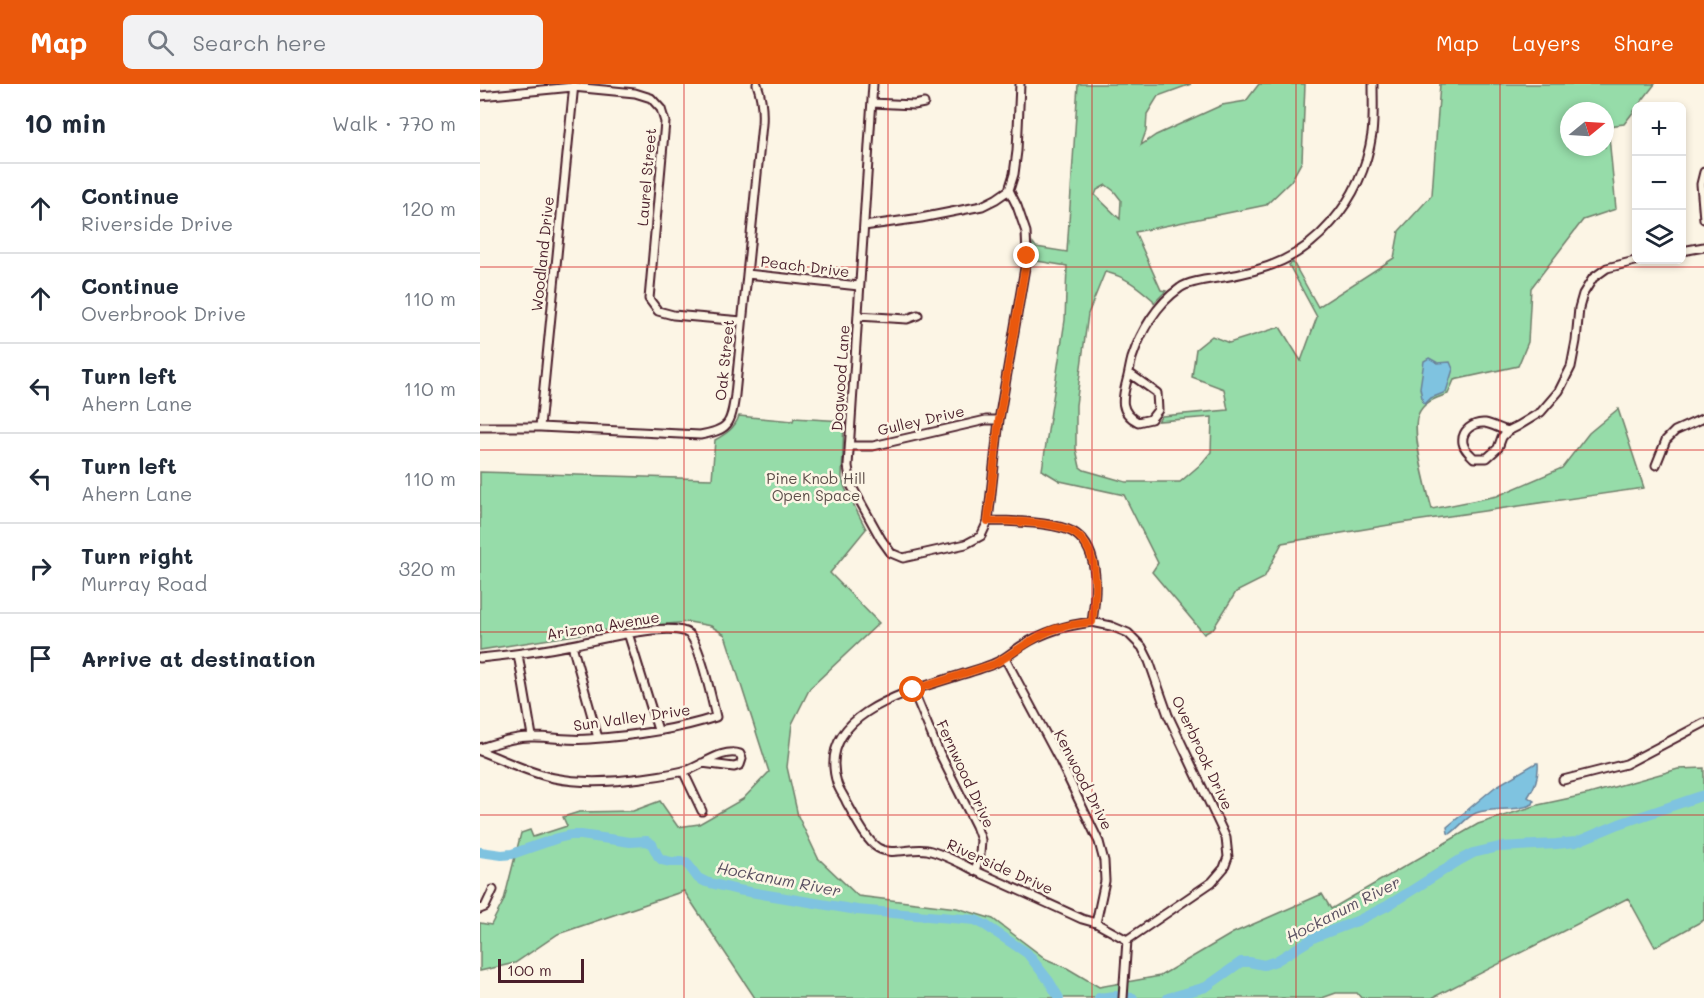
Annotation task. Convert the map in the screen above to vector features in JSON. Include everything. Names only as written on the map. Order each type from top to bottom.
[{"type":"street","name":"Oak Street","points":[[480,427],[540,427],[700,435],[715,433],[730,422],[733,411],[762,124],[763,107],[758,84]]},
{"type":"street","name":"Dogwood Lane","points":[[873,84],[848,466],[851,485],[881,539],[891,553],[903,558],[966,544],[981,536],[988,521]]},
{"type":"street","points":[[864,226],[982,207],[996,200],[1009,189],[1014,174],[1017,151],[1020,84]]},
{"type":"street","points":[[1130,373],[1157,393],[1158,410],[1151,419],[1138,422],[1128,417],[1123,408],[1131,360],[1142,334],[1161,304],[1182,286],[1254,272],[1278,263],[1311,243],[1331,224],[1350,199],[1365,168],[1372,133],[1373,84]]},
{"type":"street","name":"Laurel Street","points":[[480,96],[574,86],[635,93],[651,98],[661,109],[666,122],[649,299],[658,311],[673,315],[742,321]]},
{"type":"street","name":"Woodland Drive","points":[[540,427],[574,86]]},
{"type":"street","points":[[872,103],[914,105],[924,103]]},
{"type":"street","points":[[1704,171],[1701,184],[1704,219]]},
{"type":"street","points":[[1009,189],[1026,232],[1027,256],[999,420],[988,521],[1042,525],[1065,529],[1076,534],[1086,545],[1094,565],[1092,622]]},
{"type":"street","points":[[1686,250],[1704,247]]},
{"type":"street","points":[[1508,430],[1485,423],[1474,424],[1466,430],[1462,441],[1466,450],[1474,458],[1487,458],[1498,448],[1502,437],[1508,430],[1541,412],[1559,391],[1571,367],[1576,341],[1578,308],[1583,294],[1593,278],[1607,268],[1632,262]]},
{"type":"street","name":"Peach Drive","points":[[747,274],[859,286]]},
{"type":"street","points":[[858,316],[907,319],[918,315]]},
{"type":"street","points":[[1656,465],[1666,440],[1675,431],[1704,418]]},
{"type":"street","name":"Gulley Drive","points":[[850,446],[873,446],[986,420],[999,420]]},
{"type":"street","name":"Overbrook Drive","points":[[1005,658],[1051,630],[1071,625],[1092,622],[1128,633],[1142,647],[1149,661],[1168,715],[1226,838],[1228,857],[1224,868],[1212,882],[1127,940]]},
{"type":"street","name":"Arizona Avenue","points":[[480,658],[519,654],[628,633],[672,629],[683,631],[690,635],[697,647],[716,717]]},
{"type":"street","points":[[628,633],[658,730]]},
{"type":"street","points":[[572,645],[598,738]]},
{"type":"street","points":[[519,654],[532,736]]},
{"type":"street","name":"Riverside Drive","points":[[1005,658],[994,664],[896,696],[856,719],[844,732],[836,748],[833,767],[837,785],[868,837],[878,848],[889,851],[926,850],[1082,919],[1096,923],[1127,940]]},
{"type":"street","name":"Kenwood Drive","points":[[1005,658],[1060,761],[1099,842],[1104,861],[1105,881],[1096,923]]},
{"type":"street","name":"Fernwood Drive","points":[[913,690],[938,750],[981,840],[975,871]]},
{"type":"street","name":"Sun Valley Drive","points":[[480,749],[512,739],[532,736],[559,740],[598,738],[692,724],[716,717]]},
{"type":"street","points":[[1563,780],[1626,764],[1704,723]]},
{"type":"street","points":[[480,749],[553,778],[592,782],[641,778],[683,771],[702,763],[734,752],[740,754],[742,759],[740,765],[734,767],[702,763]]},
{"type":"street","points":[[683,771],[702,811]]},
{"type":"street","points":[[480,909],[485,907],[492,890]]},
{"type":"street","points":[[1124,998],[1127,940]]},
{"type":"green space","points":[[1078,84],[1191,84],[1158,96],[1147,114],[1146,131],[1141,145],[1156,135],[1222,105],[1246,101],[1259,84],[1305,84],[1302,161],[1291,181],[1266,205],[1135,232],[1161,290],[1166,291],[1154,303],[1131,283],[1105,272],[1088,314],[1076,405],[1076,449],[1080,467],[1126,482],[1180,482],[1211,452],[1212,417],[1158,421],[1162,416],[1228,410],[1224,389],[1192,377],[1196,349],[1212,336],[1229,343],[1280,327],[1301,361],[1317,317],[1289,265],[1293,262],[1318,307],[1394,258],[1399,231],[1432,195],[1440,84],[1655,84],[1641,102],[1632,102],[1632,114],[1624,124],[1614,125],[1614,102],[1560,102],[1560,156],[1611,156],[1616,209],[1583,220],[1531,288],[1528,342],[1518,366],[1454,380],[1448,394],[1423,407],[1416,423],[1421,461],[1432,509],[1497,496],[1562,468],[1589,433],[1618,409],[1644,488],[1401,523],[1282,543],[1264,578],[1236,592],[1213,629],[1204,634],[1152,572],[1158,563],[1124,495],[1060,481],[1042,470],[1065,320],[1067,266],[1037,261],[1030,266],[1033,243],[1036,247],[1067,252]],"holes":[[[1106,185],[1121,200],[1120,219],[1095,195],[1097,190]]]},
{"type":"green space","name":"Pine Knob Hill Open Space","points":[[739,416],[793,421],[794,418],[844,421],[842,478],[866,529],[830,573],[879,623],[810,688],[792,724],[787,767],[798,816],[818,858],[858,896],[957,908],[993,919],[1046,959],[1067,968],[1099,987],[1160,976],[1233,933],[1322,894],[1331,909],[1478,824],[1538,805],[1589,794],[1678,769],[1704,768],[1704,920],[1655,947],[1628,898],[1432,998],[1361,998],[1357,993],[1336,993],[1322,998],[755,998],[684,891],[558,934],[515,963],[480,971],[480,923],[491,925],[504,900],[521,833],[530,830],[533,837],[567,826],[563,817],[579,812],[633,811],[660,801],[678,827],[699,824],[743,799],[769,772],[725,635],[711,626],[689,622],[613,629],[480,650],[480,472],[712,479],[715,440],[730,430]]},
{"type":"water","points":[[1429,358],[1438,363],[1450,362],[1453,369],[1446,392],[1431,398],[1425,404],[1420,388],[1424,361]]},
{"type":"water","points":[[1538,763],[1537,777],[1528,797],[1534,801],[1533,804],[1526,807],[1476,813],[1450,834],[1448,833],[1447,827],[1495,787]]},
{"type":"waterway","name":"Hockanum River","points":[[1168,998],[1206,987],[1241,962],[1264,965],[1276,961],[1315,937],[1357,921],[1387,906],[1473,853],[1499,847],[1576,842],[1619,824],[1704,795]]},
{"type":"waterway","name":"Hockanum River","points":[[480,852],[512,854],[571,835],[630,842],[647,841],[652,844],[662,860],[686,862],[698,878],[738,890],[857,910],[975,920],[1027,953],[1059,998]]},
{"type":"waterway","name":"Hockanum River","points":[[1099,998],[1115,996],[1133,998]]},
{"type":"route","points":[[913,690],[994,664],[1051,630],[1092,622],[1094,565],[1086,545],[1076,534],[1065,529],[1042,525],[988,521],[999,420],[1027,256]]}]
